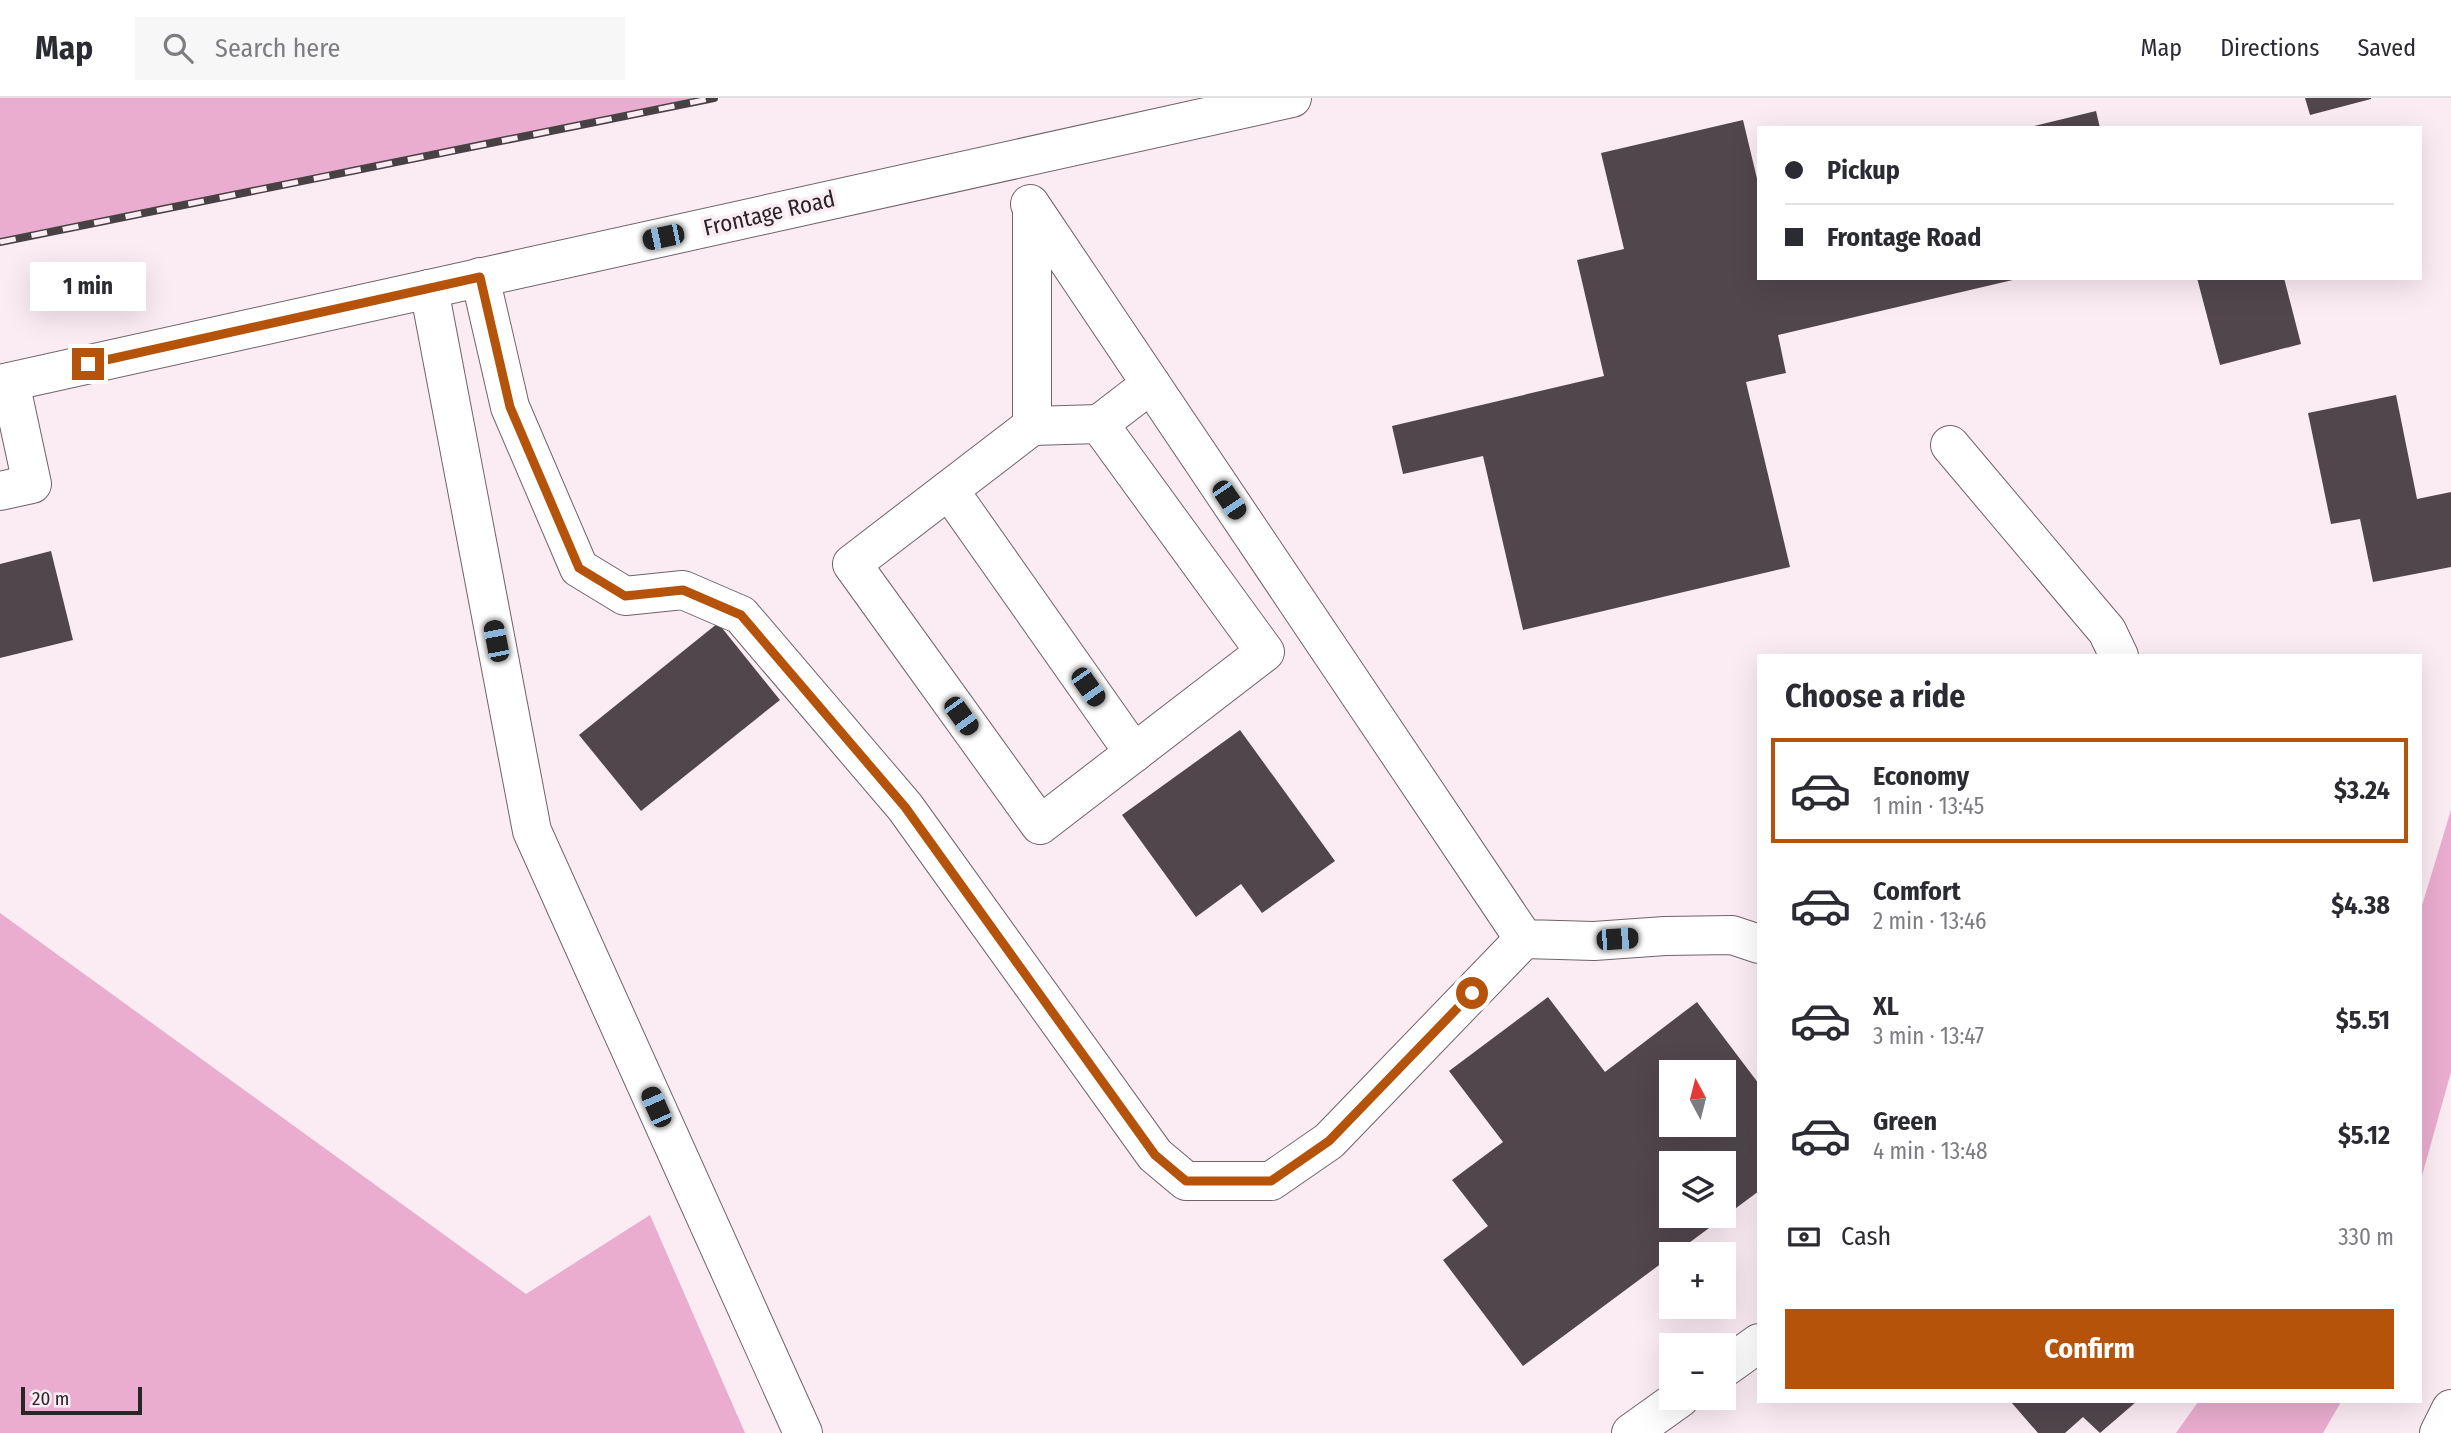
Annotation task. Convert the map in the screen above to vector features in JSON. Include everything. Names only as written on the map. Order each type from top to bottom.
[{"type":"main road","name":"Frontage Road","points":[[5,383],[1292,98]]},
{"type":"main road","points":[[1001,161],[1524,939]]},
{"type":"main road","points":[[1032,208],[1032,426]]},
{"type":"main road","points":[[480,277],[510,407],[579,568],[625,596],[683,590],[741,615],[905,807],[1155,1155],[1186,1181],[1271,1181],[1329,1141],[1524,939],[1594,941],[1732,935],[1757,943]]},
{"type":"main road","points":[[429,289],[532,831],[803,1433]]},
{"type":"main road","points":[[0,491],[32,484],[5,383]]},
{"type":"main road","points":[[1099,424],[1265,652],[1040,825],[852,564],[1032,426],[1099,424],[1151,384]]},
{"type":"main road","points":[[1950,445],[2107,631],[2118,654]]},
{"type":"main road","points":[[949,490],[1134,753]]},
{"type":"main road","points":[[1736,1359],[1757,1344]]},
{"type":"main road","points":[[2439,1433],[2451,1409]]},
{"type":"main road","points":[[1631,1433],[1663,1410]]},
{"type":"shaded area","points":[[0,98],[705,98],[0,238]]},
{"type":"shaded area","points":[[2451,810],[2451,1072],[2422,1176],[2422,905]]},
{"type":"shaded area","points":[[0,913],[526,1294],[650,1215],[745,1433],[0,1433]]},
{"type":"shaded area","points":[[2197,1403],[2340,1403],[2323,1433],[2176,1433]]},
{"type":"building","points":[[2305,98],[2371,98],[2371,99],[2310,115]]},
{"type":"building","points":[[2096,111],[2100,126],[2034,126]]},
{"type":"building","points":[[1743,120],[1757,179],[1757,280],[2013,280],[1778,335],[1786,373],[1746,382],[1790,567],[1523,630],[1483,456],[1403,474],[1392,426],[1604,376],[1577,260],[1624,249],[1601,153]]},
{"type":"building","points":[[2198,280],[2285,280],[2301,344],[2220,365]]},
{"type":"building","points":[[2396,395],[2417,499],[2451,492],[2451,567],[2373,582],[2360,519],[2331,524],[2308,413]]},
{"type":"building","points":[[51,551],[73,640],[0,658],[0,564]]},
{"type":"building","points":[[718,623],[780,700],[641,811],[579,735]]},
{"type":"building","points":[[1240,730],[1335,861],[1262,913],[1241,884],[1196,917],[1122,815]]},
{"type":"building","points":[[1548,997],[1605,1072],[1697,1002],[1757,1081],[1757,1192],[1736,1208],[1736,1151],[1659,1151],[1659,1228],[1709,1228],[1690,1242],[1659,1242],[1659,1265],[1523,1366],[1443,1260],[1488,1226],[1452,1180],[1503,1142],[1449,1071]]},
{"type":"building","points":[[2012,1403],[2135,1403],[2100,1433],[2083,1417],[2065,1433],[2038,1433]]},
{"type":"railway","points":[[0,242],[714,98]]},
{"type":"route","points":[[88,364],[480,277],[510,407],[579,568],[625,596],[683,590],[741,615],[905,807],[1155,1155],[1186,1181],[1271,1181],[1329,1141],[1472,993]]}]
